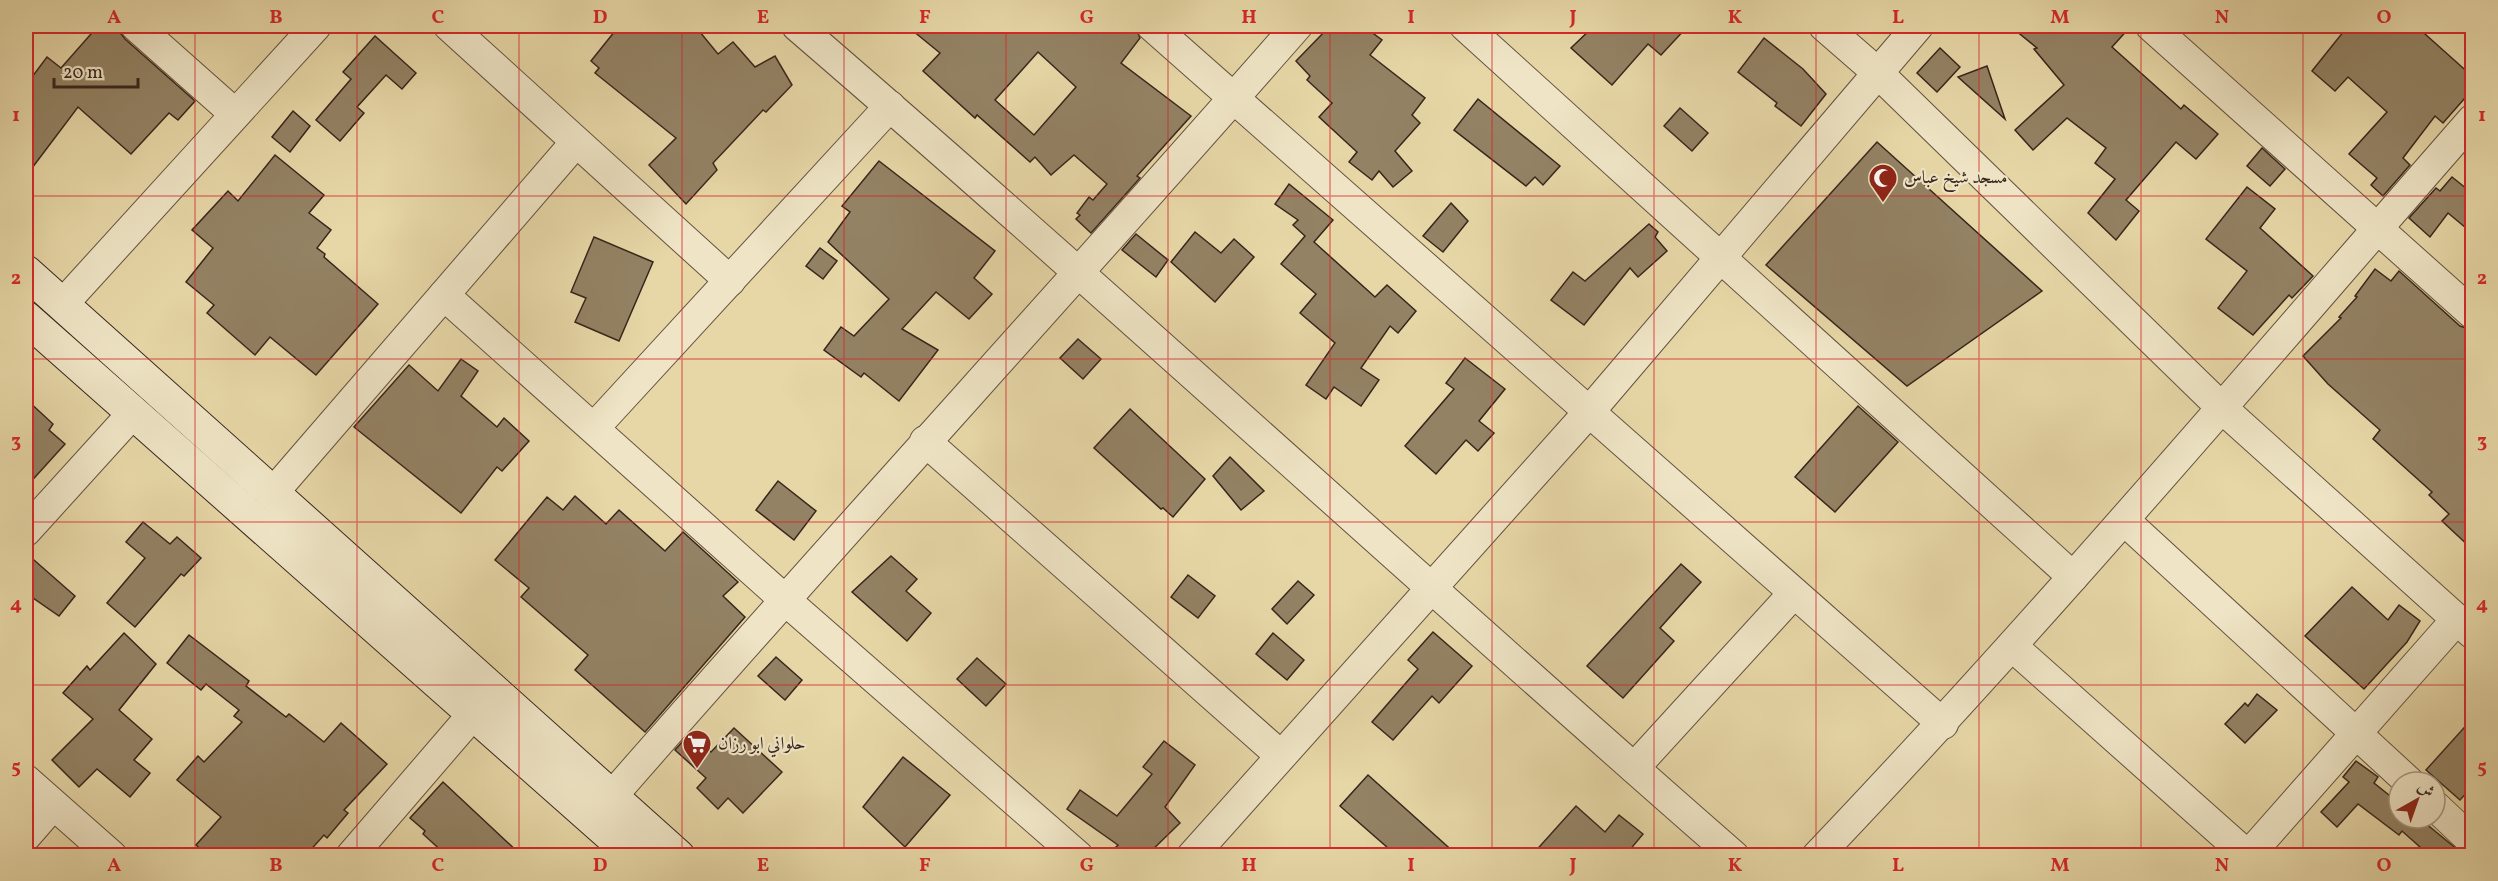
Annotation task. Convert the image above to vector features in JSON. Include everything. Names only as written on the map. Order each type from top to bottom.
[{"type":"main road","points":[[26,272],[678,855]]},
{"type":"main road","points":[[26,318],[634,855]]},
{"type":"street","points":[[136,26],[234,113]]},
{"type":"street","points":[[62,305],[234,113],[316,26]]},
{"type":"street","points":[[448,26],[730,281]]},
{"type":"street","points":[[796,26],[1080,273],[1429,588],[1734,855]]},
{"type":"street","points":[[1152,26],[1943,724]]},
{"type":"street","points":[[612,796],[784,599],[925,441],[1080,273],[1297,26]]},
{"type":"street","points":[[1465,26],[1722,256],[2073,577]]},
{"type":"street","points":[[1824,26],[1878,73],[2223,409],[2465,626],[2356,733],[2248,855],[2012,646]]},
{"type":"street","points":[[1192,855],[1589,412],[1918,26]]},
{"type":"street","points":[[2164,30],[2472,313]]},
{"type":"street","points":[[594,428],[890,106]]},
{"type":"street","points":[[1817,855],[1943,724],[2223,409],[2472,120]]},
{"type":"street","points":[[272,494],[576,142]]},
{"type":"street","points":[[444,295],[784,599],[1078,855]]},
{"type":"street","points":[[26,531],[133,413]]},
{"type":"street","points":[[925,441],[1280,755]]},
{"type":"street","points":[[2124,520],[2396,770]]},
{"type":"street","points":[[1634,768],[1794,592]]},
{"type":"street","points":[[351,855],[474,713]]},
{"type":"street","points":[[26,780],[112,855]]},
{"type":"street","points":[[26,836],[53,805]]},
{"type":"street","points":[[2447,817],[2472,841]]},
{"type":"building","points":[[98,26],[115,26],[125,39],[195,101],[178,120],[169,113],[131,154],[78,107],[26,176],[26,85],[47,57],[61,68]]},
{"type":"building","points":[[619,26],[695,26],[718,54],[733,42],[755,67],[775,56],[792,85],[766,112],[763,110],[713,163],[717,170],[686,204],[649,165],[676,138],[595,73],[599,68],[591,61]]},
{"type":"building","points":[[907,26],[1135,26],[1140,38],[1121,63],[1191,116],[1137,176],[1140,178],[1091,233],[1076,219],[1080,215],[1077,213],[1089,197],[1093,200],[1107,184],[1074,155],[1051,175],[1035,157],[1030,162],[977,115],[975,118],[923,71],[940,53]],"holes":[[[1038,52],[1076,87],[1034,135],[995,100]]]},
{"type":"building","points":[[1330,26],[1363,26],[1382,40],[1370,55],[1425,98],[1412,115],[1420,123],[1395,151],[1412,171],[1393,187],[1379,171],[1372,180],[1349,162],[1357,152],[1319,117],[1332,103],[1307,80],[1310,76],[1296,61]]},
{"type":"building","points":[[1594,26],[1688,26],[1661,55],[1648,44],[1612,85],[1571,48]]},
{"type":"building","points":[[2010,26],[2131,26],[2112,47],[2181,109],[2184,105],[2218,134],[2196,159],[2176,142],[2126,200],[2139,211],[2116,240],[2088,213],[2115,179],[2095,163],[2106,148],[2067,118],[2033,150],[2015,130],[2064,85],[2034,49],[2037,48]]},
{"type":"building","points":[[2348,26],[2416,26],[2472,76],[2472,90],[2443,123],[2435,116],[2403,158],[2410,165],[2383,196],[2371,185],[2377,178],[2349,154],[2387,112],[2348,77],[2335,91],[2312,71]]},
{"type":"building","points":[[375,36],[416,73],[402,89],[386,75],[357,107],[364,113],[340,141],[316,120],[351,79],[343,72]]},
{"type":"building","points":[[1764,38],[1803,69],[1826,94],[1801,126],[1775,106],[1777,103],[1738,72]]},
{"type":"building","points":[[1940,48],[1960,67],[1937,92],[1917,73]]},
{"type":"building","points":[[1987,66],[2005,119],[1958,77]]},
{"type":"building","points":[[1478,99],[1560,166],[1543,185],[1535,177],[1526,186],[1454,130]]},
{"type":"building","points":[[1680,108],[1708,133],[1692,151],[1664,126]]},
{"type":"building","points":[[293,111],[310,126],[290,152],[272,137]]},
{"type":"building","name":"مسجد شيخ عباس","points":[[1877,142],[2042,291],[1907,386],[1766,265]]},
{"type":"building","points":[[2262,148],[2285,169],[2270,186],[2247,166]]},
{"type":"building","points":[[275,155],[324,195],[309,213],[331,230],[317,248],[325,254],[324,257],[378,304],[316,375],[270,337],[255,355],[207,313],[214,305],[186,282],[213,248],[192,230],[228,191],[238,201]]},
{"type":"building","points":[[879,161],[995,251],[974,278],[992,294],[969,319],[936,292],[902,329],[938,350],[899,401],[864,373],[861,377],[824,350],[841,327],[854,336],[889,299],[828,242],[850,212],[842,206]]},
{"type":"building","points":[[2452,177],[2472,193],[2472,233],[2448,213],[2430,237],[2409,218],[2436,188],[2440,191]]},
{"type":"building","points":[[1289,184],[1333,220],[1314,242],[1375,297],[1387,285],[1416,311],[1398,333],[1390,326],[1361,368],[1379,380],[1361,406],[1334,387],[1326,399],[1306,385],[1335,343],[1300,313],[1316,294],[1281,264],[1305,236],[1293,225],[1298,220],[1275,204]]},
{"type":"building","points":[[2247,187],[2275,209],[2260,228],[2313,276],[2292,298],[2289,295],[2253,335],[2218,308],[2247,271],[2206,239]]},
{"type":"building","points":[[1451,203],[1468,221],[1443,252],[1423,236]]},
{"type":"building","points":[[1649,224],[1658,232],[1655,237],[1667,251],[1638,277],[1630,268],[1584,325],[1551,300],[1573,272],[1585,281]]},
{"type":"building","points":[[1195,232],[1221,253],[1234,239],[1254,257],[1215,302],[1171,262]]},
{"type":"building","points":[[1136,234],[1168,260],[1156,277],[1122,250]]},
{"type":"building","points":[[594,237],[653,262],[619,341],[575,322],[586,298],[571,292]]},
{"type":"building","points":[[820,248],[837,261],[823,279],[806,266]]},
{"type":"building","points":[[2375,269],[2391,281],[2399,271],[2460,326],[2472,330],[2472,549],[2442,521],[2449,514],[2429,495],[2432,492],[2373,439],[2380,430],[2328,384],[2303,356],[2341,318],[2339,317],[2357,297],[2355,296]]},
{"type":"building","points":[[1078,339],[1101,359],[1083,379],[1060,358]]},
{"type":"building","points":[[1465,358],[1505,389],[1479,421],[1494,433],[1478,451],[1466,440],[1436,474],[1405,446],[1454,389],[1446,383]]},
{"type":"building","points":[[461,359],[478,371],[461,396],[497,427],[504,418],[529,441],[502,471],[497,467],[461,513],[354,427],[409,365],[438,391]]},
{"type":"building","points":[[26,399],[53,424],[49,430],[65,444],[26,487]]},
{"type":"building","points":[[1858,406],[1898,442],[1835,512],[1795,477]]},
{"type":"building","points":[[1130,409],[1205,479],[1173,517],[1163,508],[1161,509],[1094,448]]},
{"type":"building","points":[[1230,457],[1264,491],[1241,510],[1213,476]]},
{"type":"building","points":[[778,481],[816,511],[794,540],[756,510]]},
{"type":"building","points":[[575,496],[606,524],[619,510],[665,551],[683,532],[738,582],[723,596],[745,617],[645,732],[575,670],[588,655],[521,597],[529,588],[495,560],[547,497],[563,510]]},
{"type":"building","points":[[143,522],[170,544],[177,537],[201,558],[184,576],[181,574],[135,627],[107,603],[145,558],[126,542]]},
{"type":"building","points":[[26,553],[75,596],[59,616],[26,593]]},
{"type":"building","points":[[891,556],[917,579],[906,591],[931,613],[907,641],[852,592]]},
{"type":"building","points":[[1681,564],[1701,582],[1660,628],[1674,641],[1623,698],[1587,666]]},
{"type":"building","points":[[1188,575],[1215,596],[1198,618],[1171,597]]},
{"type":"building","points":[[1298,581],[1314,595],[1287,624],[1272,609]]},
{"type":"building","points":[[2352,587],[2388,620],[2399,605],[2420,621],[2407,642],[2364,689],[2305,636]]},
{"type":"building","points":[[1433,632],[1472,666],[1439,703],[1432,696],[1393,740],[1372,722],[1418,669],[1408,660]]},
{"type":"building","points":[[124,633],[156,664],[119,710],[152,739],[134,760],[150,773],[130,797],[97,769],[79,787],[52,760],[93,719],[63,693],[87,666],[90,670]]},
{"type":"building","points":[[1273,633],[1304,660],[1287,680],[1256,654]]},
{"type":"building","points":[[189,635],[249,681],[246,686],[286,717],[289,714],[324,742],[341,723],[387,764],[344,810],[348,813],[327,838],[324,835],[306,855],[207,855],[196,845],[221,817],[177,780],[198,756],[204,762],[242,722],[234,716],[239,710],[206,684],[201,690],[167,663]]},
{"type":"building","points":[[776,657],[802,680],[785,700],[758,676]]},
{"type":"building","points":[[977,658],[1006,684],[986,706],[957,679]]},
{"type":"building","points":[[2257,694],[2277,710],[2245,743],[2225,724],[2245,703],[2248,706]]},
{"type":"building","points":[[2472,719],[2472,787],[2460,800],[2447,789],[2447,770],[2426,770]]},
{"type":"building","points":[[734,728],[782,772],[743,813],[728,798],[718,809],[697,788],[706,778],[675,750],[690,733],[711,752]]},
{"type":"building","points":[[1164,741],[1195,765],[1165,807],[1180,823],[1147,855],[1108,855],[1118,845],[1067,809],[1080,790],[1117,816],[1152,774],[1143,767]]},
{"type":"building","points":[[903,757],[950,795],[905,847],[863,807]]},
{"type":"building","points":[[2356,761],[2378,777],[2374,783],[2387,793],[2387,826],[2358,804],[2337,827],[2321,812],[2349,782],[2343,777]]},
{"type":"building","points":[[1368,775],[1457,855],[1396,855],[1340,806]]},
{"type":"building","points":[[443,782],[521,855],[446,855],[423,834],[425,831],[410,818]]},
{"type":"building","points":[[1576,806],[1605,832],[1619,815],[1643,834],[1628,852],[1632,855],[1532,855]]},
{"type":"building","points":[[2392,830],[2434,830],[2464,855],[2429,855],[2402,831],[2399,835]]},
{"type":"place","name":"مسجد شيخ عباس","points":[[1883,204]]},
{"type":"place","name":"حلواني ابو رزان","points":[[697,770]]}]
